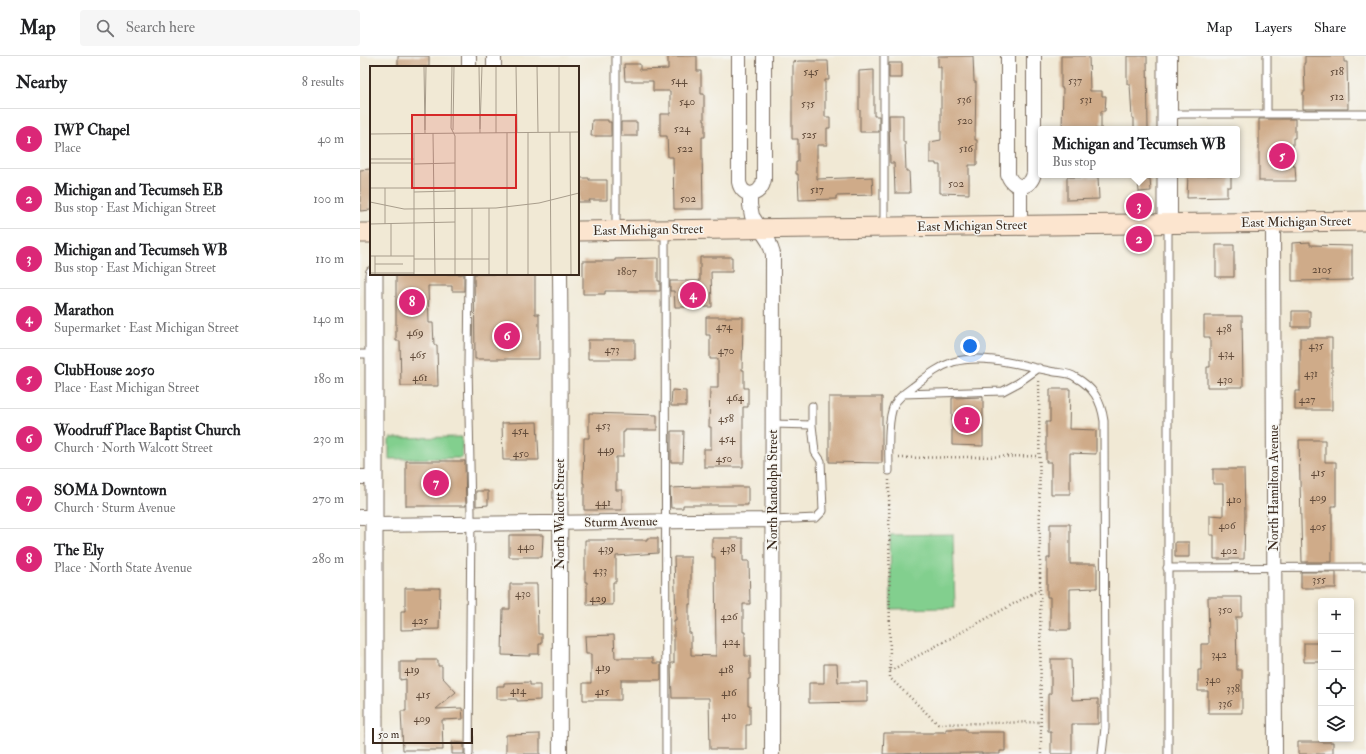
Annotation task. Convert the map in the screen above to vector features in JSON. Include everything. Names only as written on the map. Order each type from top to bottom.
[{"type":"main road","name":"East Michigan Street","points":[[579,231],[1366,221]]},
{"type":"main road","points":[[360,234],[370,233]]},
{"type":"street","points":[[739,56],[739,182],[743,190],[750,194],[756,193],[760,190],[763,186],[764,179],[764,56]]},
{"type":"street","points":[[1008,56],[1008,175],[1013,184],[1020,186],[1028,184],[1033,178],[1034,173],[1034,56]]},
{"type":"street","points":[[1170,56],[1170,122]]},
{"type":"street","points":[[1167,224],[1170,178]]},
{"type":"street","points":[[1020,186],[1020,226]]},
{"type":"street","name":"North Randolph Street","points":[[750,194],[751,212],[769,242],[773,254],[774,424],[772,754]]},
{"type":"street","name":"North Hamilton Avenue","points":[[1273,222],[1274,754]]},
{"type":"street","points":[[374,275],[367,354],[367,477],[374,754]]},
{"type":"street","name":"North Walcott Street","points":[[560,275],[560,754]]},
{"type":"street","name":"Sturm Avenue","points":[[369,520],[470,524],[773,520]]},
{"type":"lane","points":[[616,56],[616,231]]},
{"type":"lane","points":[[884,56],[884,227]]},
{"type":"lane","points":[[1161,56],[1161,126]]},
{"type":"lane","points":[[1267,56],[1267,114]]},
{"type":"lane","points":[[1170,122],[1180,114],[1366,114]]},
{"type":"lane","points":[[1161,178],[1167,224],[1168,754]]},
{"type":"lane","points":[[665,230],[666,754]]},
{"type":"lane","points":[[469,275],[469,754]]},
{"type":"lane","points":[[888,474],[890,422],[894,405],[903,394],[937,369],[954,362],[997,360],[1074,375],[1086,384],[1096,396],[1102,408],[1104,420],[1105,728],[1102,754]]},
{"type":"lane","points":[[903,394],[1003,391],[1018,383],[1038,368]]},
{"type":"lane","points":[[773,520],[816,518],[822,511],[822,461],[815,452],[812,426],[812,406]]},
{"type":"lane","points":[[774,424],[812,426]]},
{"type":"lane","points":[[1167,568],[1366,567]]},
{"type":"path","points":[[1038,368],[1039,590],[1041,596],[1041,754]]},
{"type":"path","points":[[896,463],[899,457],[1039,456]]},
{"type":"path","points":[[888,474],[890,678],[938,724],[1041,722]]},
{"type":"path","points":[[890,671],[1039,590]]},
{"type":"green space","points":[[462,437],[462,458],[389,459],[389,440],[391,438]]},
{"type":"green space","points":[[953,534],[955,608],[891,609],[890,535]]},
{"type":"building","points":[[398,56],[429,56],[429,66],[398,66]]},
{"type":"building","points":[[668,56],[697,56],[697,71],[701,71],[701,94],[704,94],[705,121],[705,137],[702,137],[703,209],[674,209],[673,157],[668,157],[667,136],[660,136],[660,114],[670,114],[670,91],[653,91],[653,81],[625,81],[624,64],[640,64],[640,70],[668,69]]},
{"type":"building","points":[[938,56],[973,56],[974,82],[976,82],[975,140],[977,140],[977,165],[969,165],[969,194],[940,193],[940,165],[930,163],[930,142],[941,140],[941,67],[938,67]]},
{"type":"building","points":[[1061,56],[1089,56],[1090,91],[1102,91],[1102,96],[1106,96],[1105,111],[1101,111],[1101,126],[1062,126],[1063,88],[1061,88]]},
{"type":"building","points":[[1127,56],[1147,56],[1148,126],[1134,126],[1134,118],[1132,118],[1130,84],[1127,84]]},
{"type":"building","points":[[1305,56],[1344,56],[1344,62],[1347,62],[1348,109],[1303,109],[1303,92],[1305,92]]},
{"type":"building","points":[[828,61],[829,80],[825,80],[825,117],[830,117],[830,128],[827,128],[827,145],[817,145],[817,179],[872,177],[873,195],[836,196],[836,199],[799,200],[798,174],[796,174],[796,162],[798,162],[798,139],[792,139],[792,95],[793,62]]},
{"type":"building","points":[[889,63],[902,63],[902,78],[889,78]]},
{"type":"building","points":[[874,70],[874,116],[879,116],[879,132],[860,132],[859,71]]},
{"type":"building","points":[[889,115],[903,115],[903,142],[905,142],[906,171],[909,171],[910,193],[895,193],[894,163],[890,163]]},
{"type":"building","points":[[1259,119],[1295,119],[1293,166],[1295,166],[1296,181],[1259,181]]},
{"type":"building","points":[[592,120],[608,120],[608,122],[611,122],[611,136],[591,136]]},
{"type":"building","points":[[621,122],[637,122],[637,136],[621,136]]},
{"type":"building","points":[[370,169],[370,210],[360,211],[360,170]]},
{"type":"building","points":[[579,178],[589,178],[589,180],[607,180],[607,200],[589,200],[590,202],[579,202]]},
{"type":"building","points":[[1067,178],[1098,178],[1099,199],[1067,200]]},
{"type":"building","points":[[1188,178],[1231,178],[1231,187],[1227,187],[1227,197],[1187,198]]},
{"type":"building","points":[[1138,179],[1150,179],[1151,191],[1139,192]]},
{"type":"building","points":[[1310,242],[1310,245],[1352,246],[1352,280],[1292,281],[1292,243]]},
{"type":"building","points":[[1216,245],[1234,245],[1234,277],[1216,277]]},
{"type":"building","points":[[700,257],[732,257],[732,272],[711,272],[712,307],[675,307],[674,291],[670,291],[670,281],[700,281]]},
{"type":"building","points":[[658,258],[658,281],[660,281],[660,291],[605,291],[605,294],[583,294],[583,261],[615,261],[615,259]]},
{"type":"building","points":[[396,275],[464,275],[464,291],[452,291],[452,286],[428,286],[429,323],[433,323],[434,345],[437,345],[438,386],[401,386],[400,341],[396,341]]},
{"type":"building","points":[[474,275],[535,275],[535,314],[539,314],[539,359],[475,359]]},
{"type":"building","points":[[1292,311],[1310,311],[1310,327],[1292,327]]},
{"type":"building","points":[[1204,316],[1242,316],[1243,387],[1207,387],[1207,367],[1210,367],[1210,337],[1204,337]]},
{"type":"building","points":[[706,317],[743,317],[742,370],[744,370],[744,388],[748,388],[748,407],[743,407],[743,467],[704,467],[704,449],[711,449],[711,427],[709,427],[710,388],[718,388],[718,359],[710,359],[710,335],[706,335]]},
{"type":"building","points":[[1300,338],[1332,338],[1332,410],[1295,410],[1295,391],[1300,391]]},
{"type":"building","points":[[588,340],[635,340],[635,359],[588,359]]},
{"type":"building","points":[[1050,389],[1070,389],[1069,429],[1096,430],[1096,454],[1070,453],[1070,494],[1051,494],[1051,462],[1046,462],[1046,422],[1050,422]]},
{"type":"building","points":[[672,390],[686,391],[686,406],[671,406]]},
{"type":"building","points":[[829,397],[882,397],[882,463],[829,462]]},
{"type":"building","points":[[983,397],[983,446],[952,445],[952,398]]},
{"type":"building","points":[[589,413],[657,415],[657,430],[625,430],[625,432],[623,432],[623,457],[616,457],[616,490],[622,490],[622,510],[584,510],[584,438],[589,438]]},
{"type":"building","points":[[537,422],[539,460],[503,460],[502,423]]},
{"type":"building","points":[[671,431],[684,431],[683,462],[671,462]]},
{"type":"building","points":[[1299,440],[1325,440],[1325,462],[1336,462],[1336,506],[1332,506],[1332,562],[1302,562]]},
{"type":"building","points":[[406,461],[465,461],[466,506],[406,506]]},
{"type":"building","points":[[1213,469],[1244,469],[1244,559],[1214,559],[1214,535],[1210,535],[1210,515],[1223,516],[1223,484],[1213,484]]},
{"type":"building","points":[[748,487],[748,505],[683,505],[683,508],[671,508],[670,488]]},
{"type":"building","points":[[476,491],[488,491],[488,505],[476,506]]},
{"type":"building","points":[[1050,524],[1070,524],[1070,564],[1097,564],[1097,588],[1070,589],[1070,630],[1050,630],[1050,597],[1047,597],[1047,558],[1050,558]]},
{"type":"building","points":[[509,535],[543,535],[542,557],[509,557]]},
{"type":"building","points":[[647,538],[658,538],[658,553],[616,556],[616,582],[613,582],[613,605],[587,605],[587,582],[585,582],[585,540],[647,540]]},
{"type":"building","points":[[712,538],[743,538],[743,561],[749,561],[750,604],[743,604],[745,656],[750,656],[748,705],[750,705],[750,725],[746,725],[746,749],[710,749],[709,698],[672,698],[671,663],[674,663],[674,620],[676,620],[674,557],[691,557],[691,604],[689,604],[689,633],[691,633],[691,655],[716,656],[715,557],[712,557]]},
{"type":"building","points":[[1175,542],[1189,542],[1189,557],[1175,557]]},
{"type":"building","points":[[1301,572],[1336,572],[1336,588],[1301,588]]},
{"type":"building","points":[[510,584],[537,584],[538,634],[542,634],[542,644],[539,644],[539,654],[530,654],[530,656],[502,655],[503,609],[510,609]]},
{"type":"building","points":[[405,588],[440,588],[439,629],[401,630],[401,611],[405,611]]},
{"type":"building","points":[[1208,597],[1242,597],[1242,617],[1236,617],[1237,670],[1242,670],[1242,713],[1208,713],[1208,691],[1198,691],[1198,670],[1201,670],[1201,644],[1209,644]]},
{"type":"building","points":[[614,635],[615,658],[653,658],[653,663],[661,663],[661,680],[621,680],[621,700],[583,700],[583,683],[591,683],[591,654],[586,654],[585,636]]},
{"type":"building","points":[[1304,643],[1318,643],[1318,662],[1304,662]]},
{"type":"building","points":[[1051,659],[1071,659],[1072,700],[1098,699],[1098,724],[1072,724],[1072,754],[1051,754],[1051,731],[1048,731],[1048,694],[1051,694]]},
{"type":"building","points":[[417,660],[438,660],[438,666],[442,666],[442,677],[456,692],[436,709],[462,708],[463,719],[442,720],[443,750],[403,750],[401,711],[406,711],[406,679],[400,680],[400,662],[417,662]]},
{"type":"building","points":[[824,664],[837,664],[838,682],[867,682],[867,702],[809,703],[809,683],[824,683]]},
{"type":"building","points":[[530,682],[530,685],[540,685],[540,700],[517,701],[517,699],[497,699],[497,686],[504,686],[504,683]]},
{"type":"building","points":[[946,729],[966,729],[966,732],[1005,732],[1005,751],[1000,751],[1000,754],[883,754],[884,733],[934,733],[946,732]]},
{"type":"building","points":[[540,734],[540,754],[506,754],[506,735]]},
{"type":"building","points":[[452,742],[464,743],[464,754],[452,754]]},
{"type":"building","points":[[1298,742],[1333,742],[1333,754],[1298,754]]},
{"type":"place","name":"ClubHouse 2050","points":[[1282,156]]},
{"type":"place","name":"Michigan and Tecumseh WB","points":[[1139,206]]},
{"type":"place","name":"Michigan and Tecumseh EB","points":[[1139,239]]},
{"type":"place","name":"Marathon","points":[[693,295]]},
{"type":"place","name":"The Ely","points":[[412,302]]},
{"type":"place","name":"Woodruff Place Baptist Church","points":[[507,336]]},
{"type":"place","name":"IWP Chapel","points":[[967,420]]},
{"type":"place","name":"SOMA Downtown","points":[[436,483]]}]
